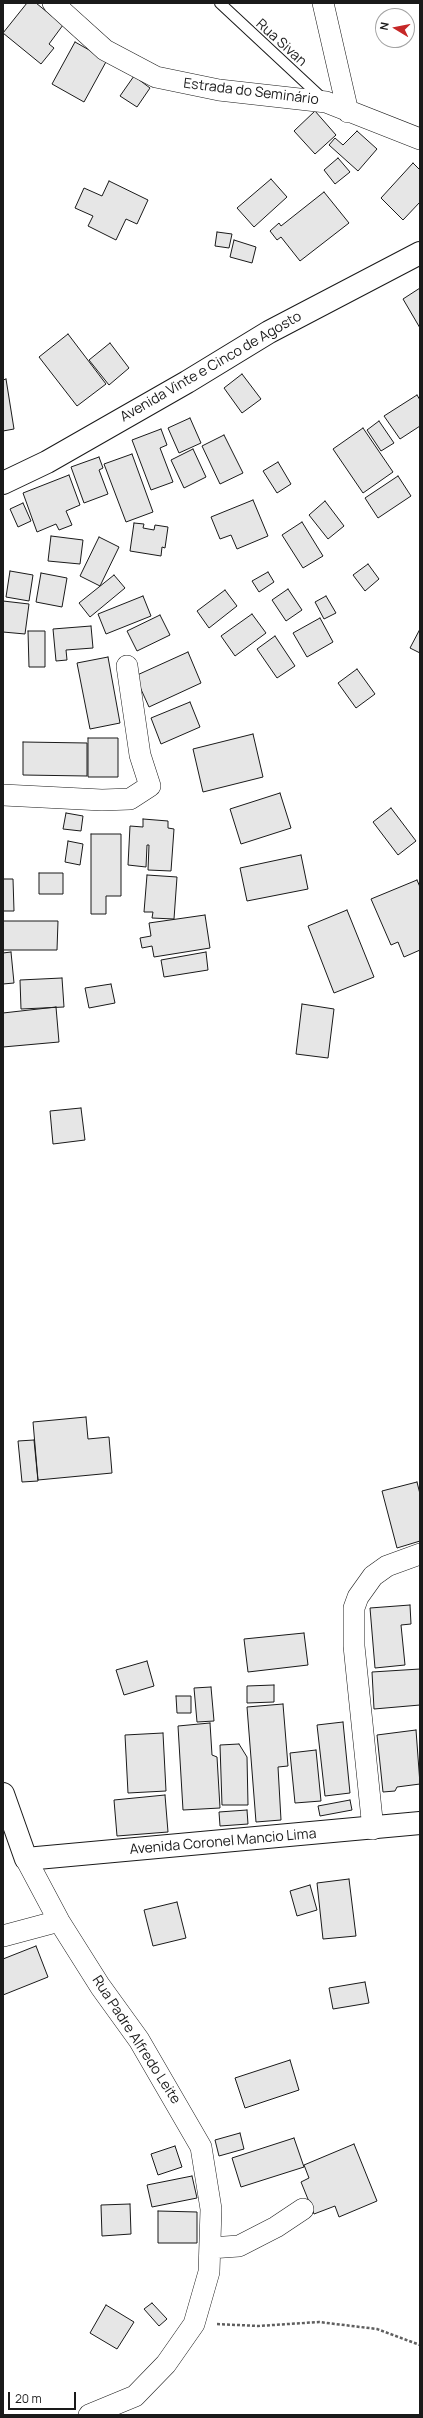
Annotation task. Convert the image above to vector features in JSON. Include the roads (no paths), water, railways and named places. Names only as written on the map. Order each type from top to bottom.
[{"type":"main road","name":"Avenida Vinte e Cinco de Agosto","points":[[3,483],[47,462],[269,332],[420,253]]},
{"type":"main road","name":"Rua Padre Alfredo Leite","points":[[3,1794],[26,1859]]},
{"type":"main road","name":"Avenida Coronel Mancio Lima","points":[[26,1859],[373,1829],[420,1823]]},
{"type":"street","name":"Estrada do Seminário","points":[[53,3],[106,50],[156,77],[219,90],[326,102],[348,112],[420,139]]},
{"type":"street","points":[[323,3],[348,112]]},
{"type":"street","points":[[3,795],[102,800],[130,799],[150,786],[140,755],[127,666]]},
{"type":"street","points":[[373,1829],[354,1646],[354,1608],[358,1597],[373,1576],[387,1566],[420,1554]]},
{"type":"street","name":"Rua Padre Alfredo Leite","points":[[26,1859],[59,1921],[100,1986],[140,2040],[201,2147],[211,2209],[208,2272],[194,2324],[166,2364],[135,2396],[89,2415]]},
{"type":"street","points":[[3,1936],[59,1921]]},
{"type":"street","points":[[210,2248],[239,2246],[276,2227],[304,2209]]},
{"type":"lane","name":"Rua Sivan","points":[[220,3],[326,102]]}]
